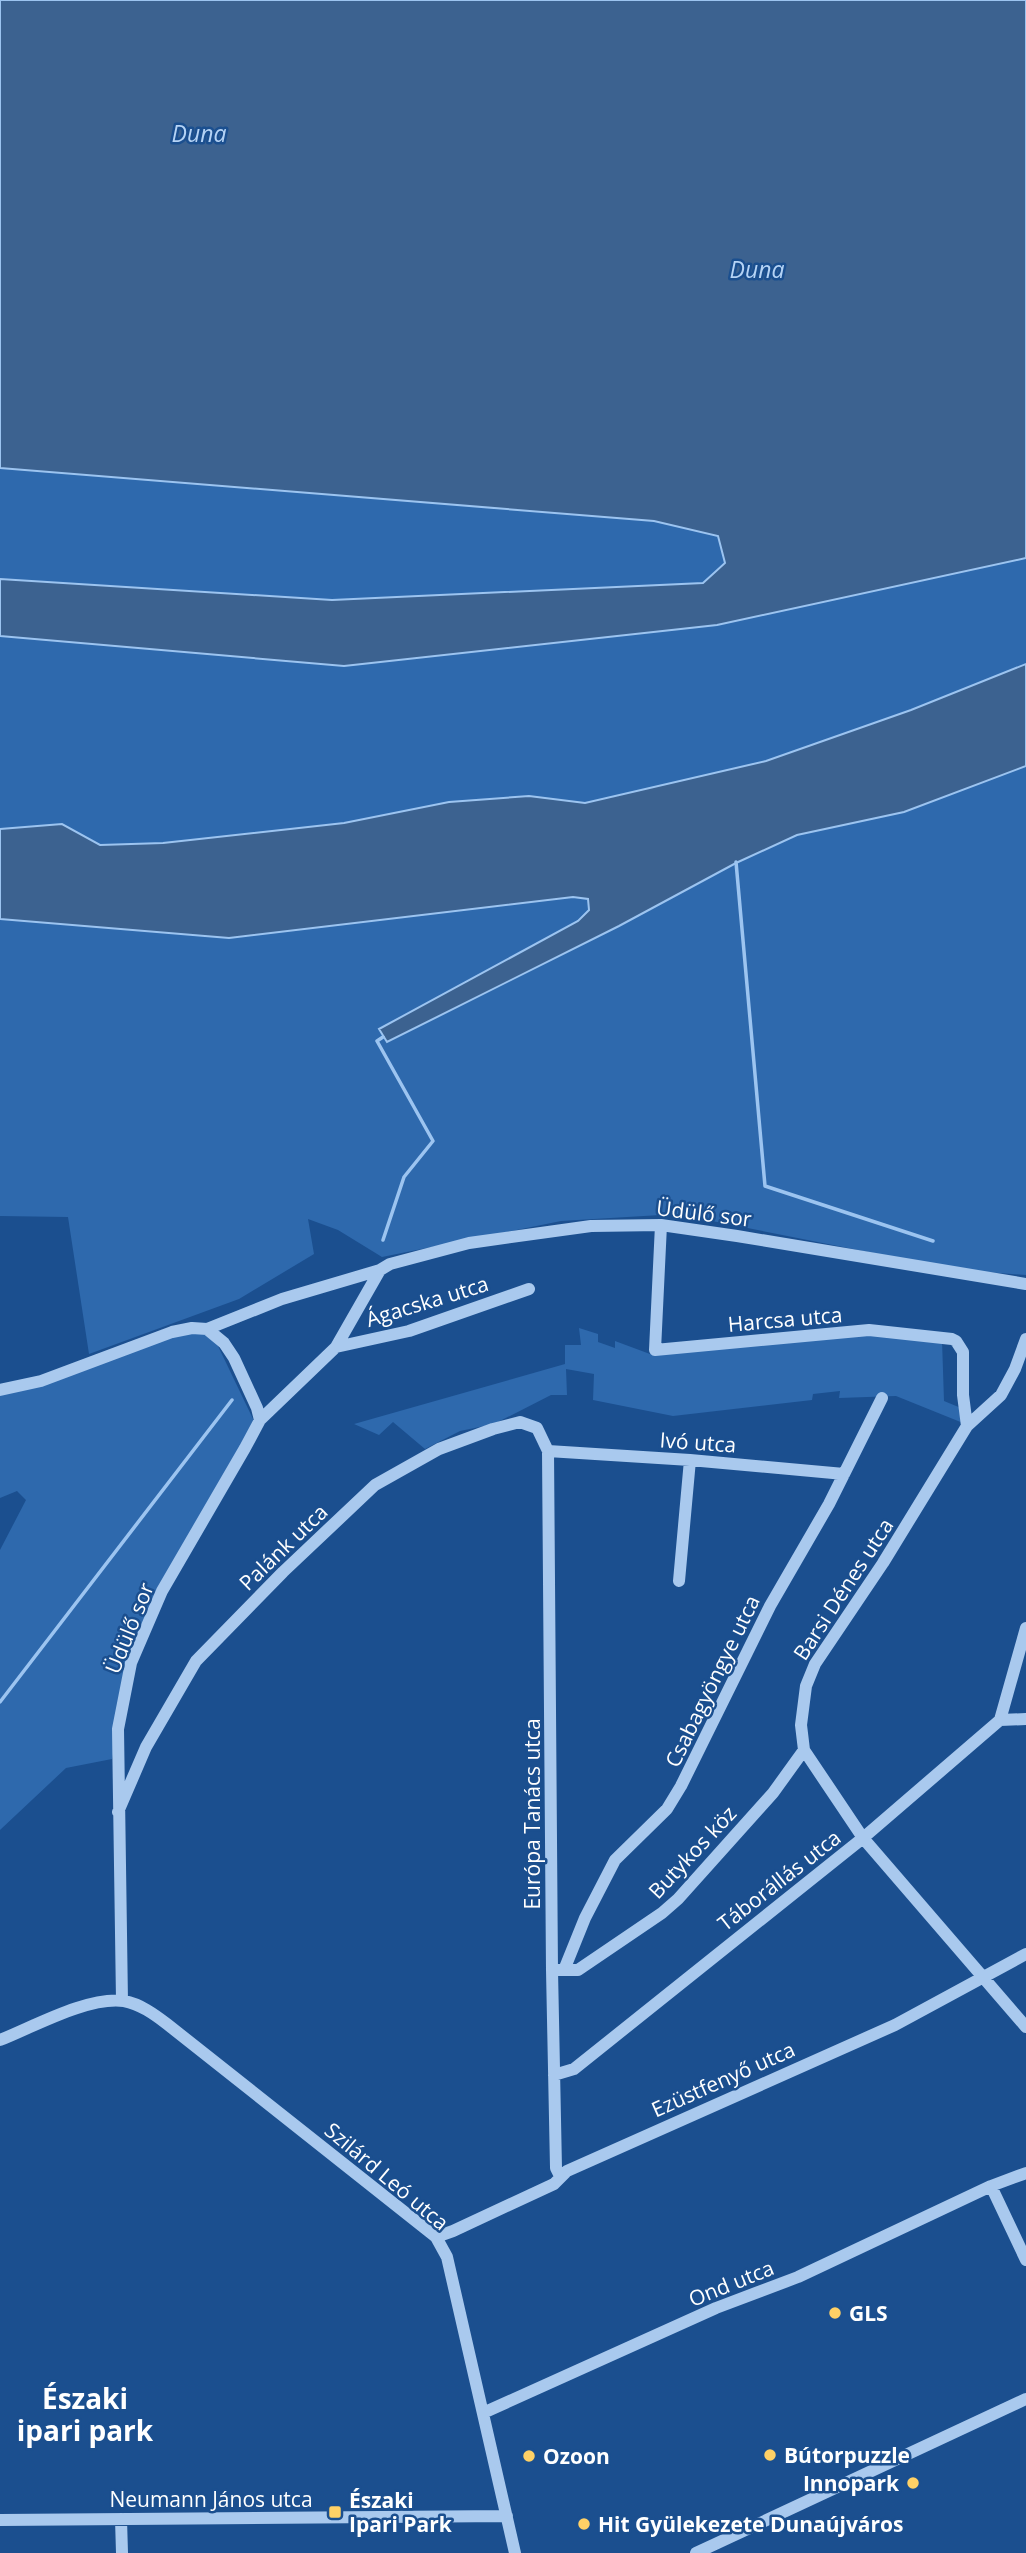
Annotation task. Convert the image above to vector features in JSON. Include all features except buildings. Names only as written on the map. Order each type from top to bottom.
[{"type":"street","name":"Üdülő sor","points":[[0,1390],[41,1381],[172,1332],[192,1328],[207,1329],[282,1299],[414,1257],[482,1241],[591,1226],[661,1226],[737,1236],[1026,1284]]},
{"type":"street","name":"Harcsa utca","points":[[661,1226],[655,1350],[869,1330],[952,1339],[956,1340],[963,1352],[963,1395],[967,1426]]},
{"type":"street","name":"Üdülő sor","points":[[121,2001],[118,1729],[131,1664],[162,1591],[260,1419],[336,1347],[380,1270]]},
{"type":"street","name":"Ágacska utca","points":[[336,1347],[409,1331],[529,1289]]},
{"type":"street","points":[[207,1329],[224,1343],[248,1386],[260,1419]]},
{"type":"street","name":"Barsi Dénes utca","points":[[1026,1339],[1001,1395],[967,1426],[883,1563],[815,1664],[802,1703],[801,1726],[804,1750],[863,1838],[1026,2026]]},
{"type":"street","name":"Csabagyöngye utca","points":[[558,1970],[615,1860],[667,1809],[681,1786],[770,1606],[844,1474],[882,1398]]},
{"type":"street","name":"Palánk utca","points":[[118,1812],[146,1747],[196,1661],[283,1572],[376,1485],[439,1449],[520,1422],[537,1428],[548,1451]]},
{"type":"street","name":"Ivó utca","points":[[548,1451],[844,1474]]},
{"type":"street","name":"Európa Tanács utca","points":[[548,1451],[558,1970],[554,2074],[556,2168],[559,2176]]},
{"type":"street","points":[[679,1581],[690,1460]]},
{"type":"street","points":[[1026,1628],[1000,1720],[1026,1720]]},
{"type":"street","name":"Táborállás utca","points":[[554,2074],[574,2068],[863,1838],[1000,1720]]},
{"type":"street","name":"Butykos köz","points":[[558,1970],[578,1970],[678,1899],[774,1793],[804,1750]]},
{"type":"street","name":"Ezüstfenyő utca","points":[[436,2237],[554,2184],[559,2176],[895,2025],[1026,1954]]},
{"type":"street","points":[[0,2040],[82,2007],[121,2001]]},
{"type":"street","name":"Szilárd Leó utca","points":[[121,2001],[152,2013],[436,2237],[447,2258],[515,2553]]},
{"type":"street","name":"Ond utca","points":[[483,2413],[716,2308],[798,2277],[991,2186],[1026,2173]]},
{"type":"street","points":[[991,2186],[1026,2260]]},
{"type":"street","points":[[696,2553],[1026,2399]]},
{"type":"street","name":"Neumann János utca","points":[[0,2520],[507,2516]]},
{"type":"street","points":[[121,2519],[121,2553]]},
{"type":"shaded area","points":[[0,468],[654,521],[718,536],[725,563],[703,583],[332,600],[0,579]]},
{"type":"shaded area","points":[[1026,558],[1026,664],[911,710],[766,761],[585,803],[529,796],[449,802],[344,823],[163,843],[100,845],[62,824],[0,829],[0,636],[344,666],[717,625]]},
{"type":"shaded area","points":[[1026,766],[1026,1275],[959,1270],[677,1214],[561,1221],[382,1257],[338,1230],[308,1219],[314,1254],[239,1299],[89,1354],[68,1217],[0,1216],[0,919],[229,938],[573,897],[588,899],[589,910],[578,921],[380,1029],[387,1042],[619,926],[736,863],[797,835],[904,812]]},
{"type":"shaded area","points":[[201,1326],[218,1346],[254,1421],[131,1663],[112,1759],[66,1768],[0,1830],[0,1550],[26,1500],[17,1491],[0,1498],[0,1393]]},
{"type":"shaded area","points":[[579,1328],[598,1334],[598,1342],[615,1348],[615,1341],[650,1354],[867,1334],[942,1340],[944,1401],[961,1408],[963,1423],[896,1396],[839,1398],[840,1391],[813,1394],[812,1400],[673,1416],[593,1400],[594,1374],[566,1369],[567,1395],[551,1395],[494,1424],[460,1431],[425,1449],[393,1422],[379,1435],[354,1424],[565,1364],[565,1345],[581,1345]]},
{"type":"water","name":"Duna","points":[[0,0],[1026,0],[1026,558],[717,625],[344,666],[0,636],[0,579],[332,600],[703,583],[725,563],[718,536],[654,521],[0,468]]},
{"type":"water","points":[[1026,664],[1026,766],[904,812],[797,835],[736,863],[619,926],[387,1042],[379,1029],[578,921],[589,910],[588,899],[573,897],[229,938],[0,919],[0,829],[62,824],[100,845],[163,843],[344,823],[449,802],[529,796],[585,803],[766,761],[911,710]]},
{"type":"waterway","points":[[736,862],[765,1186],[933,1241]]},
{"type":"waterway","points":[[383,1037],[377,1041],[433,1141],[404,1177],[383,1240]]},
{"type":"waterway","points":[[0,1702],[232,1400]]},
{"type":"place","name":"GLS","points":[[835,2313]]},
{"type":"place","name":"Bútorpuzzle","points":[[770,2455]]},
{"type":"place","name":"Ozoon","points":[[529,2456]]},
{"type":"place","name":"Innopark","points":[[913,2483]]},
{"type":"place","name":"Északi Ipari Park","points":[[335,2512]]},
{"type":"place","name":"Hit Gyülekezete Dunaújváros","points":[[584,2524]]},
{"type":"district","name":"Északi ipari park","points":[[85,2414]]}]
